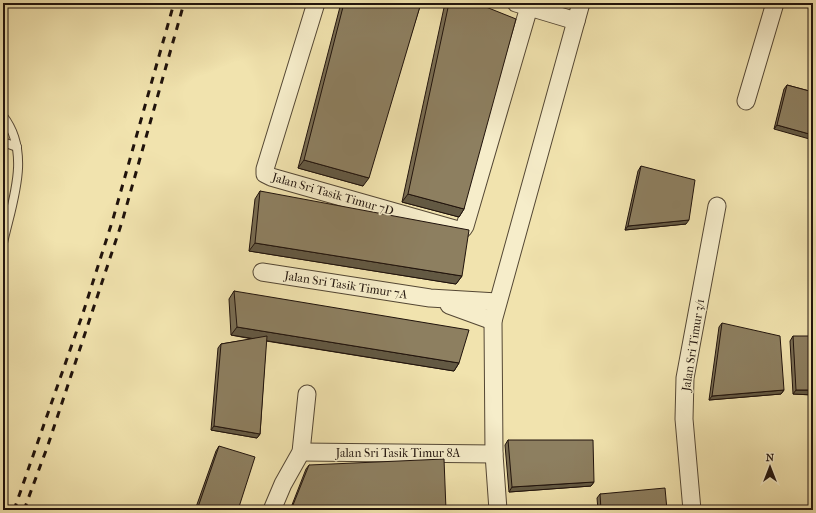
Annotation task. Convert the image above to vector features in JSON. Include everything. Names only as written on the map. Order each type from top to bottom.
[{"type":"street","name":"Jalan Sri Tasik Timur 7D","points":[[316,3],[265,169],[266,174],[271,177],[458,230],[463,229],[465,226],[522,5]]},
{"type":"street","points":[[498,510],[494,454],[493,321],[497,302],[581,3]]},
{"type":"street","points":[[746,101],[775,3]]},
{"type":"street","points":[[522,5],[576,21]]},
{"type":"street","name":"Jalan Sri Timur 3/1","points":[[692,510],[684,419],[686,378],[717,206]]},
{"type":"street","name":"Jalan Sri Tasik Timur 7A","points":[[262,272],[430,298]]},
{"type":"street","points":[[430,298],[497,302]]},
{"type":"street","points":[[430,298],[493,321]]},
{"type":"street","points":[[272,510],[283,484],[301,452],[307,394]]},
{"type":"street","name":"Jalan Sri Tasik Timur 8A","points":[[301,452],[494,454]]},
{"type":"lane","points":[[3,116],[12,132],[17,147],[18,169],[3,243]]},
{"type":"lane","points":[[3,142],[17,147]]},
{"type":"building","points":[[344,3],[421,3],[369,178],[304,160]]},
{"type":"building","points":[[449,3],[476,3],[516,19],[464,209],[408,194]]},
{"type":"building","points":[[787,85],[813,92],[813,135],[777,125]]},
{"type":"building","points":[[3,144],[6,145],[3,154]]},
{"type":"building","points":[[641,166],[695,180],[689,220],[628,226]]},
{"type":"building","points":[[260,191],[469,230],[462,276],[255,243]]},
{"type":"building","points":[[234,291],[469,330],[459,363],[237,327]]},
{"type":"building","points":[[722,323],[780,336],[784,390],[712,396]]},
{"type":"building","points":[[267,336],[260,434],[214,426],[221,344]]},
{"type":"building","points":[[793,336],[813,336],[813,390],[796,390]]},
{"type":"building","points":[[508,440],[593,440],[594,482],[512,487]]},
{"type":"building","points":[[219,446],[255,457],[238,510],[197,510]]},
{"type":"building","points":[[444,459],[446,510],[291,510],[309,465]]},
{"type":"building","points":[[665,488],[667,510],[601,510],[600,494]]},
{"type":"railway","points":[[14,510],[83,313],[113,219],[174,3]]},
{"type":"railway","points":[[24,510],[48,445],[122,222],[184,3]]}]
